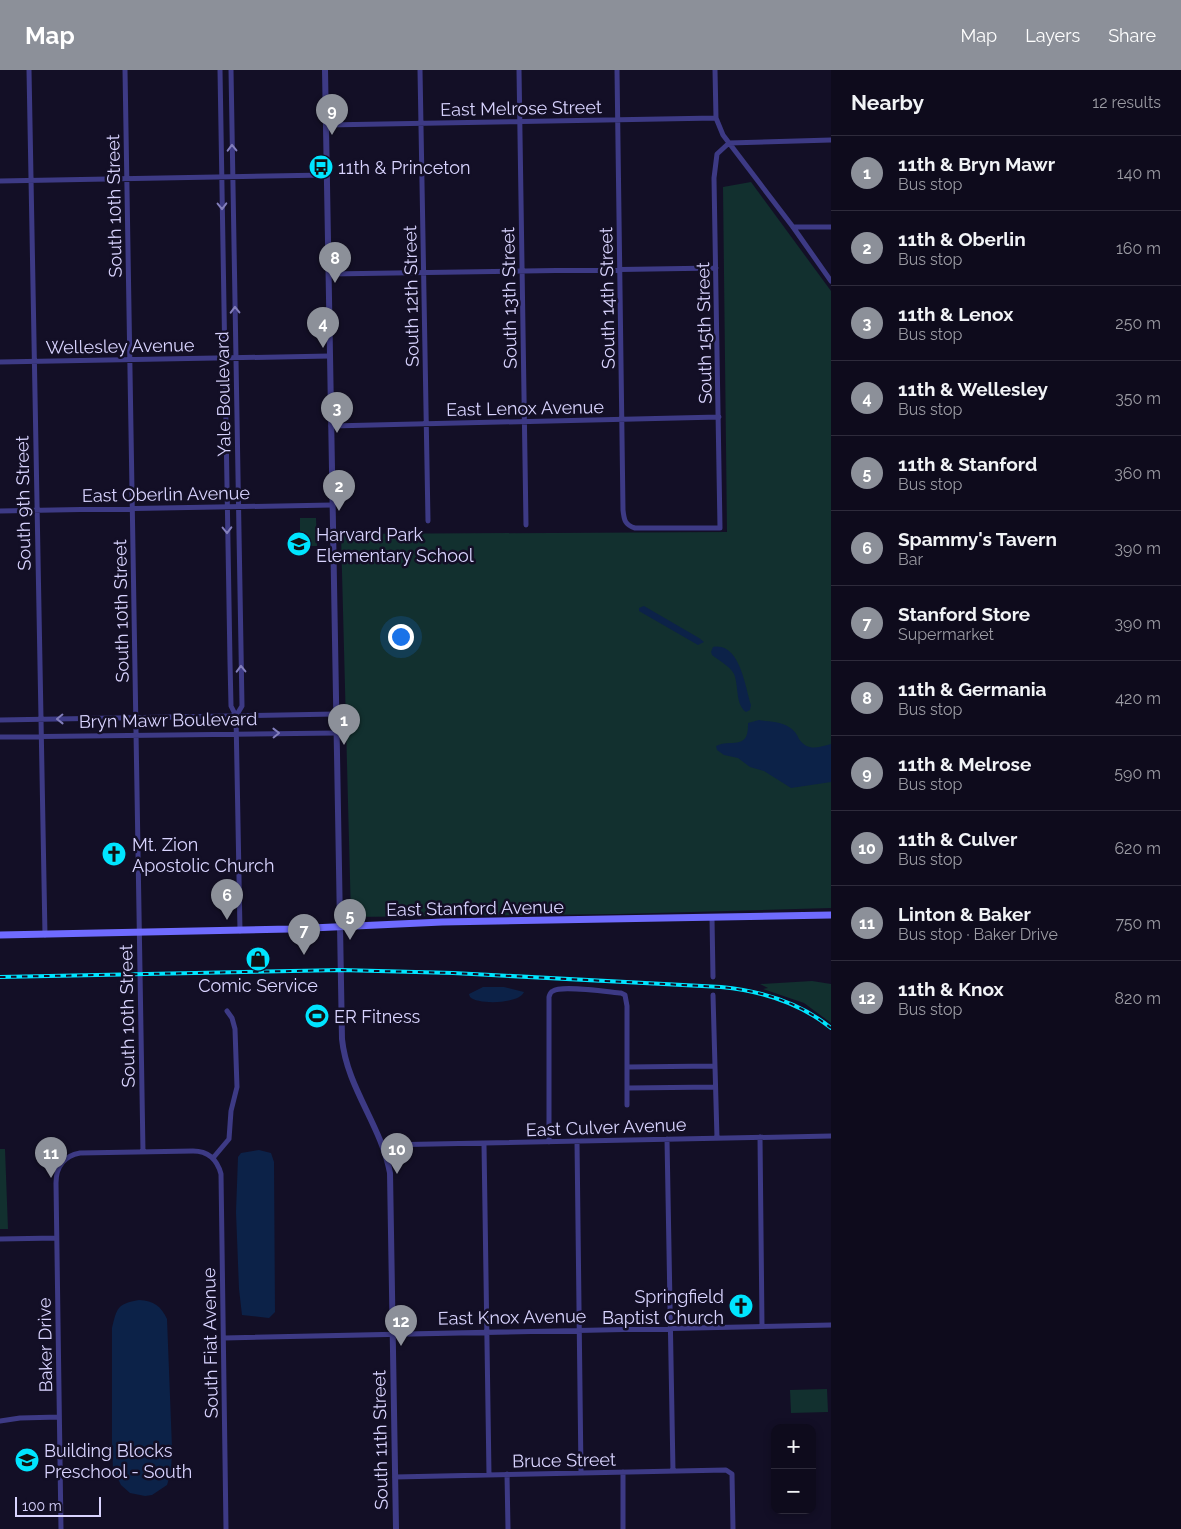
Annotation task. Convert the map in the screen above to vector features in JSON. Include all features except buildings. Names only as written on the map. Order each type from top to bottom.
[{"type":"main road","name":"East Stanford Avenue","points":[[0,935],[240,931],[442,922],[831,915]]},
{"type":"street","name":"South 9th Street","points":[[29,70],[45,935]]},
{"type":"street","name":"South 10th Street","points":[[125,70],[143,1152]]},
{"type":"street","name":"Yale Boulevard","points":[[220,70],[231,706],[236,716],[237,734],[240,931]]},
{"type":"street","name":"Yale Boulevard","points":[[231,70],[242,708],[236,716]]},
{"type":"street","name":"South 11th Street","points":[[325,70],[342,1039],[351,1080],[382,1145],[391,1183],[396,1529]]},
{"type":"street","name":"South 12th Street","points":[[420,70],[428,521]]},
{"type":"street","name":"South 13th Street","points":[[519,70],[526,525]]},
{"type":"street","name":"South 14th Street","points":[[618,70],[623,510],[626,524]]},
{"type":"street","points":[[716,70],[716,118],[723,135],[793,227],[831,281]]},
{"type":"street","name":"East Melrose Street","points":[[326,125],[716,118]]},
{"type":"street","points":[[729,143],[831,140]]},
{"type":"street","name":"South 15th Street","points":[[626,524],[640,529],[720,528],[714,168],[717,154],[729,143]]},
{"type":"street","points":[[0,181],[327,175]]},
{"type":"street","points":[[793,227],[831,226]]},
{"type":"street","points":[[329,274],[716,268]]},
{"type":"street","name":"Wellesley Avenue","points":[[0,362],[330,356]]},
{"type":"street","name":"East Lenox Avenue","points":[[331,426],[719,417]]},
{"type":"street","name":"East Oberlin Avenue","points":[[0,511],[332,505]]},
{"type":"street","name":"Bryn Mawr Boulevard","points":[[0,720],[336,714]]},
{"type":"street","name":"Bryn Mawr Boulevard","points":[[0,736],[337,732]]},
{"type":"street","points":[[712,918],[713,977]]},
{"type":"street","points":[[550,1142],[549,998],[550,992],[554,990],[568,988],[625,995],[627,1006],[627,1105]]},
{"type":"street","points":[[713,995],[717,1138]]},
{"type":"street","points":[[143,1152],[196,1151],[206,1153],[213,1158],[229,1139],[231,1112],[236,1088],[235,1029],[232,1018],[227,1011]]},
{"type":"street","points":[[628,1067],[714,1066]]},
{"type":"street","points":[[628,1088],[715,1086]]},
{"type":"street","points":[[760,1136],[762,1326]]},
{"type":"street","name":"East Culver Avenue","points":[[382,1145],[831,1136]]},
{"type":"street","points":[[667,1139],[673,1471]]},
{"type":"street","points":[[577,1141],[582,1473]]},
{"type":"street","points":[[484,1144],[489,1475]]},
{"type":"street","name":"Baker Drive","points":[[61,1529],[56,1238],[57,1170],[62,1162],[71,1155],[80,1153],[143,1152]]},
{"type":"street","name":"South Fiat Avenue","points":[[213,1158],[217,1162],[221,1174],[226,1529]]},
{"type":"street","points":[[0,1239],[56,1238]]},
{"type":"street","name":"East Knox Avenue","points":[[224,1338],[831,1325]]},
{"type":"street","points":[[0,1421],[20,1418],[59,1417]]},
{"type":"street","name":"Bruce Street","points":[[396,1477],[726,1470],[732,1474],[733,1529]]},
{"type":"street","points":[[622,1472],[624,1529]]},
{"type":"street","points":[[507,1474],[508,1529]]},
{"type":"green space","points":[[751,182],[831,291],[831,908],[619,914],[351,917],[341,534],[727,532],[723,187]]},
{"type":"green space","points":[[300,518],[316,518],[317,546],[300,546]]},
{"type":"green space","points":[[812,981],[831,984],[831,1023],[804,1003],[763,989],[768,988],[760,984]]},
{"type":"green space","points":[[0,1149],[5,1149],[8,1229],[0,1229]]},
{"type":"green space","points":[[827,1389],[828,1412],[791,1413],[790,1390]]},
{"type":"water","points":[[644,606],[704,642],[698,645],[639,611],[639,608]]},
{"type":"water","points":[[713,647],[722,647],[735,658],[743,677],[751,705],[750,710],[746,712],[740,704],[734,674],[712,655]]},
{"type":"water","points":[[759,720],[786,725],[794,731],[806,746],[814,748],[831,744],[831,782],[791,788],[764,771],[750,767],[738,758],[724,755],[717,750],[716,746],[721,744],[742,741],[747,732],[748,723]]},
{"type":"water","points":[[483,987],[504,987],[524,992],[515,999],[498,1002],[474,1000],[470,997],[469,994]]},
{"type":"water","points":[[259,1150],[271,1153],[274,1162],[275,1312],[269,1318],[242,1315],[239,1289],[236,1212],[238,1157],[241,1153]]},
{"type":"water","points":[[139,1300],[156,1305],[167,1319],[172,1448],[171,1472],[167,1485],[152,1495],[145,1496],[130,1493],[121,1485],[113,1469],[112,1445],[112,1328],[119,1308],[126,1303]]},
{"type":"railway","points":[[0,977],[341,970],[453,973],[721,987],[751,991],[779,999],[806,1011],[831,1028]]},
{"type":"place","name":"11th & Melrose","points":[[332,135]]},
{"type":"place","name":"11th & Princeton","points":[[321,167]]},
{"type":"place","name":"11th & Germania","points":[[335,283]]},
{"type":"place","name":"11th & Wellesley","points":[[323,348]]},
{"type":"place","name":"11th & Lenox","points":[[337,433]]},
{"type":"place","name":"11th & Oberlin","points":[[339,511]]},
{"type":"place","name":"Harvard Park Elementary School","points":[[299,544]]},
{"type":"place","name":"11th & Bryn Mawr","points":[[344,745]]},
{"type":"place","name":"Mt. Zion Apostolic Church","points":[[114,854]]},
{"type":"place","name":"Spammy's Tavern","points":[[227,920]]},
{"type":"place","name":"11th & Stanford","points":[[350,940]]},
{"type":"place","name":"Stanford Store","points":[[304,955]]},
{"type":"place","name":"Comic Service","points":[[258,959]]},
{"type":"place","name":"ER Fitness","points":[[317,1016]]},
{"type":"place","name":"11th & Culver","points":[[397,1174]]},
{"type":"place","name":"Linton & Baker","points":[[51,1178]]},
{"type":"place","name":"Springfield Baptist Church","points":[[741,1306]]},
{"type":"place","name":"11th & Knox","points":[[401,1346]]},
{"type":"place","name":"Building Blocks Preschool - South","points":[[27,1460]]}]
